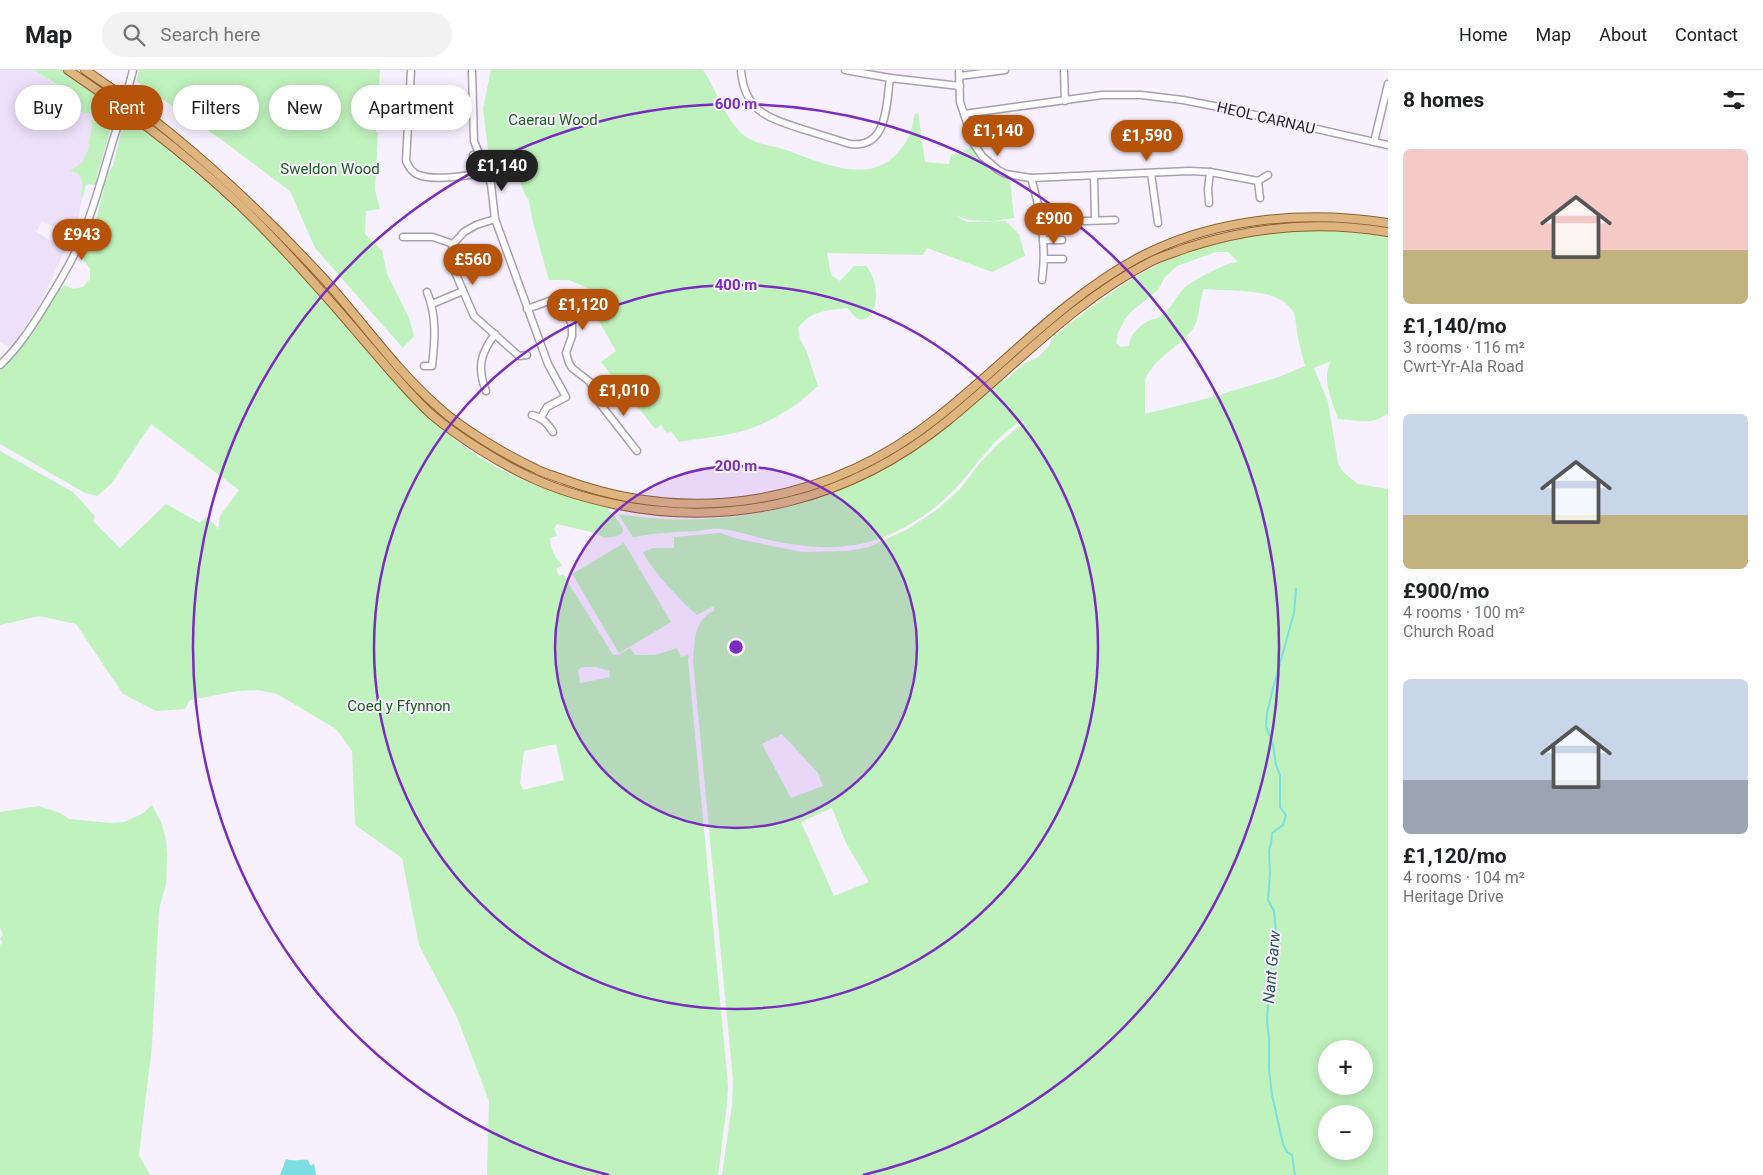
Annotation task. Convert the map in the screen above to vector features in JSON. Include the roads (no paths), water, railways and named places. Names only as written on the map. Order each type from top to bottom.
[{"type":"main road","points":[[68,70],[142,122],[210,179],[260,225],[318,287],[398,380],[433,415],[477,447],[532,478],[587,498],[637,509],[670,513],[736,512],[765,507],[823,492],[877,469],[912,448],[944,424],[1072,312],[1102,290],[1152,261],[1224,237],[1270,228],[1320,226],[1388,232]]},
{"type":"main road","points":[[84,70],[155,121],[215,171],[266,218],[325,280],[404,373],[439,408],[484,440],[536,469],[587,488],[635,500],[685,504],[734,503],[763,498],[818,484],[872,461],[907,441],[938,417],[1036,331],[1088,290],[1127,264],[1168,245],[1220,228],[1270,219],[1319,217],[1372,220],[1388,223]]},
{"type":"street","points":[[0,365],[11,355],[28,333],[63,276],[79,245],[94,205],[133,70]]},
{"type":"street","points":[[411,70],[406,161],[408,167],[414,173],[427,178],[473,175],[486,171]]},
{"type":"street","points":[[472,70],[473,135],[491,184],[495,219],[548,364],[566,397],[548,407],[541,417]]},
{"type":"street","points":[[741,70],[742,80],[751,101],[768,117],[858,145],[872,140],[882,129],[890,78]]},
{"type":"street","points":[[845,70],[890,78],[960,86]]},
{"type":"street","points":[[1005,70],[960,73],[960,102],[974,144],[982,156],[998,170],[1006,174],[1031,178],[1189,171],[1210,172],[1258,181],[1268,175]]},
{"type":"street","points":[[1064,70],[1065,101]]},
{"type":"street","points":[[1374,142],[1388,84]]},
{"type":"street","name":"HEOL CARNAU","points":[[964,114],[1112,95],[1141,95],[1183,100],[1388,145]]},
{"type":"street","points":[[473,156],[473,175]]},
{"type":"street","points":[[1151,172],[1158,222]]},
{"type":"street","points":[[1209,204],[1211,191],[1210,172]]},
{"type":"street","points":[[1094,176],[1095,220]]},
{"type":"street","points":[[1031,178],[1041,217],[1045,259],[1042,280]]},
{"type":"street","points":[[1258,181],[1260,198]]},
{"type":"street","points":[[495,219],[476,225],[464,232],[453,244],[452,264],[474,316],[519,356],[527,355]]},
{"type":"street","points":[[1085,220],[1115,220]]},
{"type":"street","points":[[403,237],[433,237],[453,244]]},
{"type":"street","points":[[411,246],[412,237]]},
{"type":"street","points":[[1043,240],[1062,240]]},
{"type":"street","points":[[1045,259],[1063,259]]},
{"type":"street","points":[[432,304],[463,291]]},
{"type":"street","points":[[424,366],[432,366],[435,343],[432,304],[427,292]]},
{"type":"street","points":[[528,309],[555,300],[563,305],[572,325],[572,336],[566,352],[569,363],[572,368],[590,382],[601,405],[623,438],[637,451]]},
{"type":"street","points":[[486,391],[480,374],[482,358],[495,334]]},
{"type":"street","points":[[483,381],[490,379]]},
{"type":"street","points":[[532,414],[541,417],[553,432]]},
{"type":"water","points":[[286,1159],[308,1160],[311,1166],[314,1163],[316,1175],[280,1175]]},
{"type":"waterway","name":"Nant Garw","points":[[1295,1175],[1292,1155],[1287,1152],[1283,1144],[1272,1095],[1269,1069],[1266,989],[1276,932],[1274,911],[1268,900],[1269,850],[1272,833],[1283,825],[1286,815],[1280,807],[1280,775],[1276,765],[1273,745],[1266,726],[1273,688],[1294,613],[1296,589]]},
{"type":"park label","name":"Caerau Wood","points":[[553,120]]},
{"type":"park label","name":"Sweldon Wood","points":[[330,169]]},
{"type":"park label","name":"Coed y Ffynnon","points":[[399,706]]}]
